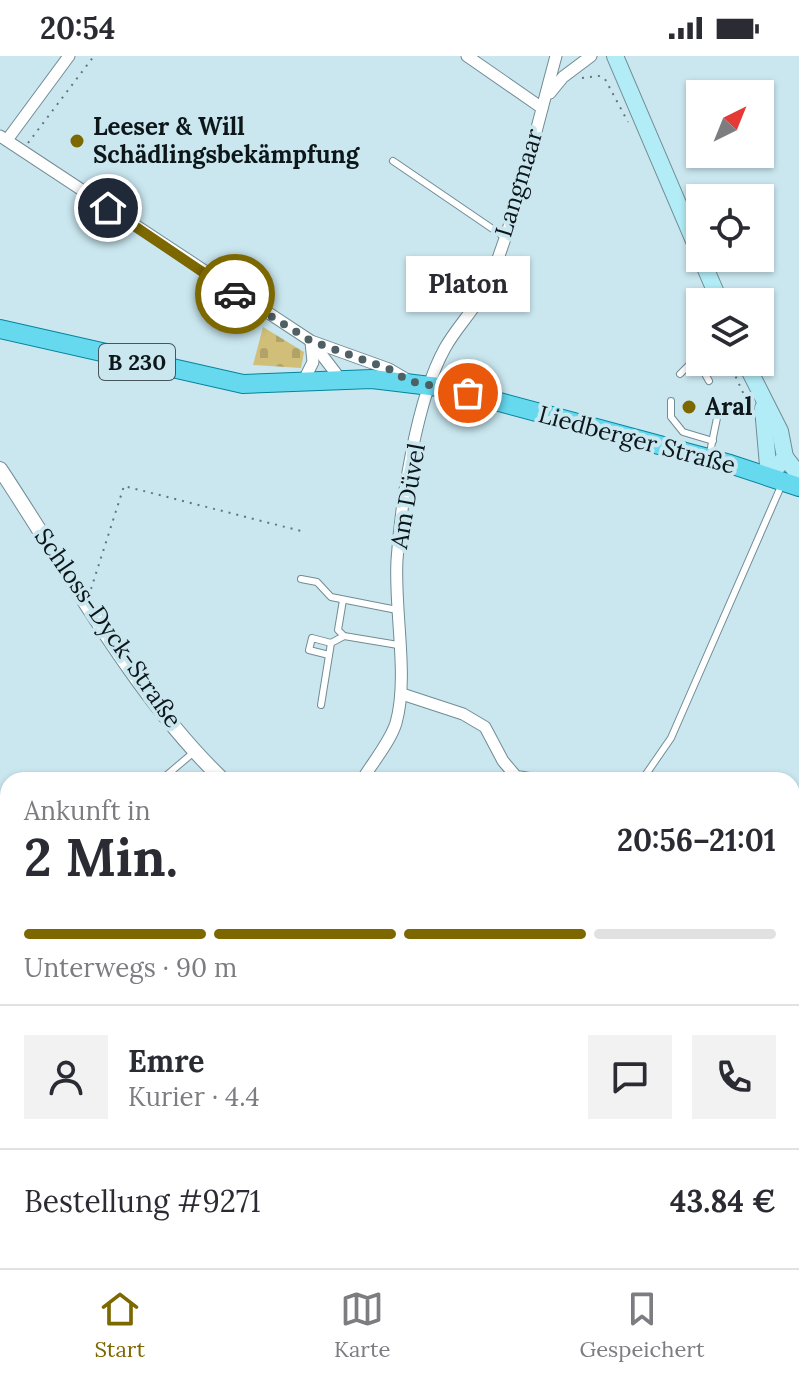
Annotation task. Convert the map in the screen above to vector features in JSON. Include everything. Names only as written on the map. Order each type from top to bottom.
[{"type":"main road","points":[[615,56],[686,222]]},
{"type":"main road","name":"B 230","points":[[0,329],[222,380],[262,385],[341,380],[429,384]]},
{"type":"main road","points":[[749,376],[768,433],[766,448],[788,480]]},
{"type":"main road","name":"Liedberger Straße","points":[[429,384],[710,450],[734,466],[788,480]]},
{"type":"main road","points":[[756,404],[780,431],[788,480]]},
{"type":"main road","points":[[734,466],[746,463],[766,448]]},
{"type":"main road","points":[[785,457],[788,480]]},
{"type":"street","points":[[69,56],[4,138],[311,341],[389,369],[409,381]]},
{"type":"street","name":"Langmaar","points":[[467,56],[544,102]]},
{"type":"street","name":"Langmaar","points":[[429,384],[446,346],[476,308],[491,276],[554,61],[562,56]]},
{"type":"street","name":"Langmaar","points":[[544,102],[591,56]]},
{"type":"street","points":[[311,341],[341,380]]},
{"type":"street","points":[[303,382],[313,362],[311,341]]},
{"type":"street","name":"Am Düvel","points":[[367,772],[395,726],[402,694],[397,559],[429,384]]},
{"type":"street","name":"Schloss-Dyck-Straße","points":[[0,469],[87,601],[194,752],[215,772]]},
{"type":"street","points":[[402,694],[463,714],[485,727],[503,761],[514,772]]},
{"type":"lane","points":[[393,161],[503,236]]},
{"type":"lane","points":[[680,374],[686,368]]},
{"type":"lane","points":[[707,376],[709,381]]},
{"type":"lane","points":[[671,401],[671,417],[683,432],[710,450],[717,418]]},
{"type":"lane","points":[[648,772],[671,738],[788,480]]},
{"type":"lane","points":[[301,579],[317,582],[331,597],[397,610]]},
{"type":"lane","points":[[343,600],[338,630],[344,636],[398,645]]},
{"type":"lane","points":[[329,655],[309,650],[312,638],[331,643],[344,636]]},
{"type":"lane","points":[[321,705],[331,643]]},
{"type":"lane","points":[[170,772],[194,752]]},
{"type":"path","points":[[22,151],[94,56]]},
{"type":"path","points":[[577,68],[582,78],[599,76],[605,79],[630,127]]},
{"type":"path","points":[[738,376],[756,404]]},
{"type":"path","points":[[87,601],[124,486],[305,532]]},
{"type":"green space","points":[[263,327],[304,352],[301,368],[253,365]]},
{"type":"way so far","points":[[235,294],[311,341],[389,369],[409,381],[468,393]]},
{"type":"place","name":"Leeser & Will Schädlingsbekämpfung","points":[[77,141]]},
{"type":"place","name":"Platon","points":[[468,393]]},
{"type":"place","name":"Aral","points":[[689,407]]},
{"type":"route","points":[[108,208],[235,294]]}]
